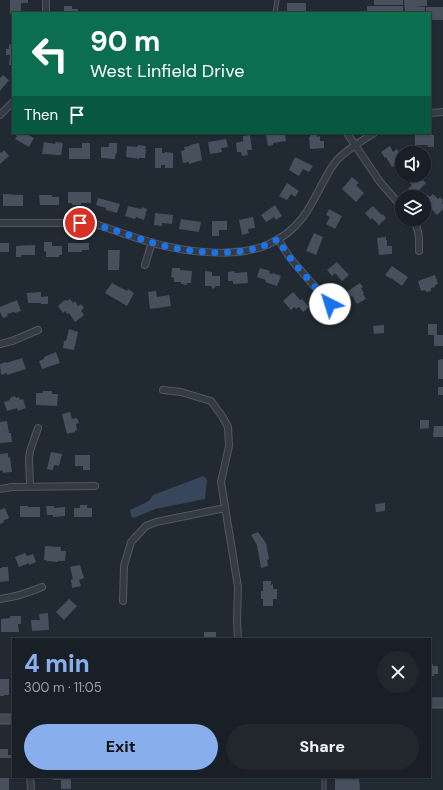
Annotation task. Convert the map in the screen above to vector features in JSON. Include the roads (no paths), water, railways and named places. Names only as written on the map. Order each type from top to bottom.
[{"type":"street","points":[[46,0],[46,12]]},
{"type":"street","points":[[0,115],[12,103]]},
{"type":"street","points":[[431,113],[443,112]]},
{"type":"street","points":[[348,134],[380,182],[395,199]]},
{"type":"street","points":[[0,223],[88,223],[152,242],[187,250],[220,252],[257,248],[268,245],[294,227],[302,218],[328,173],[338,159],[372,134]]},
{"type":"street","points":[[416,226],[418,230],[419,251]]},
{"type":"street","points":[[278,239],[291,260],[330,304]]},
{"type":"street","points":[[144,266],[152,242]]},
{"type":"street","points":[[0,344],[12,341],[38,330]]},
{"type":"street","points":[[163,390],[181,392],[211,401],[228,426],[229,446],[221,482],[238,587],[238,638]]},
{"type":"street","points":[[30,486],[30,451],[38,428]]},
{"type":"street","points":[[0,489],[30,486],[94,486]]},
{"type":"street","points":[[123,601],[124,566],[131,542],[146,526],[156,522],[225,508]]},
{"type":"street","points":[[0,599],[10,598],[42,587]]},
{"type":"street","points":[[431,703],[443,703]]},
{"type":"street","points":[[0,719],[12,719]]},
{"type":"street","points":[[30,778],[31,790]]},
{"type":"lane","points":[[275,12],[277,0]]},
{"type":"lane","points":[[324,778],[324,790]]},
{"type":"water","points":[[203,476],[207,479],[205,499],[155,509],[134,518],[131,516],[130,510],[149,501],[153,495]]}]
